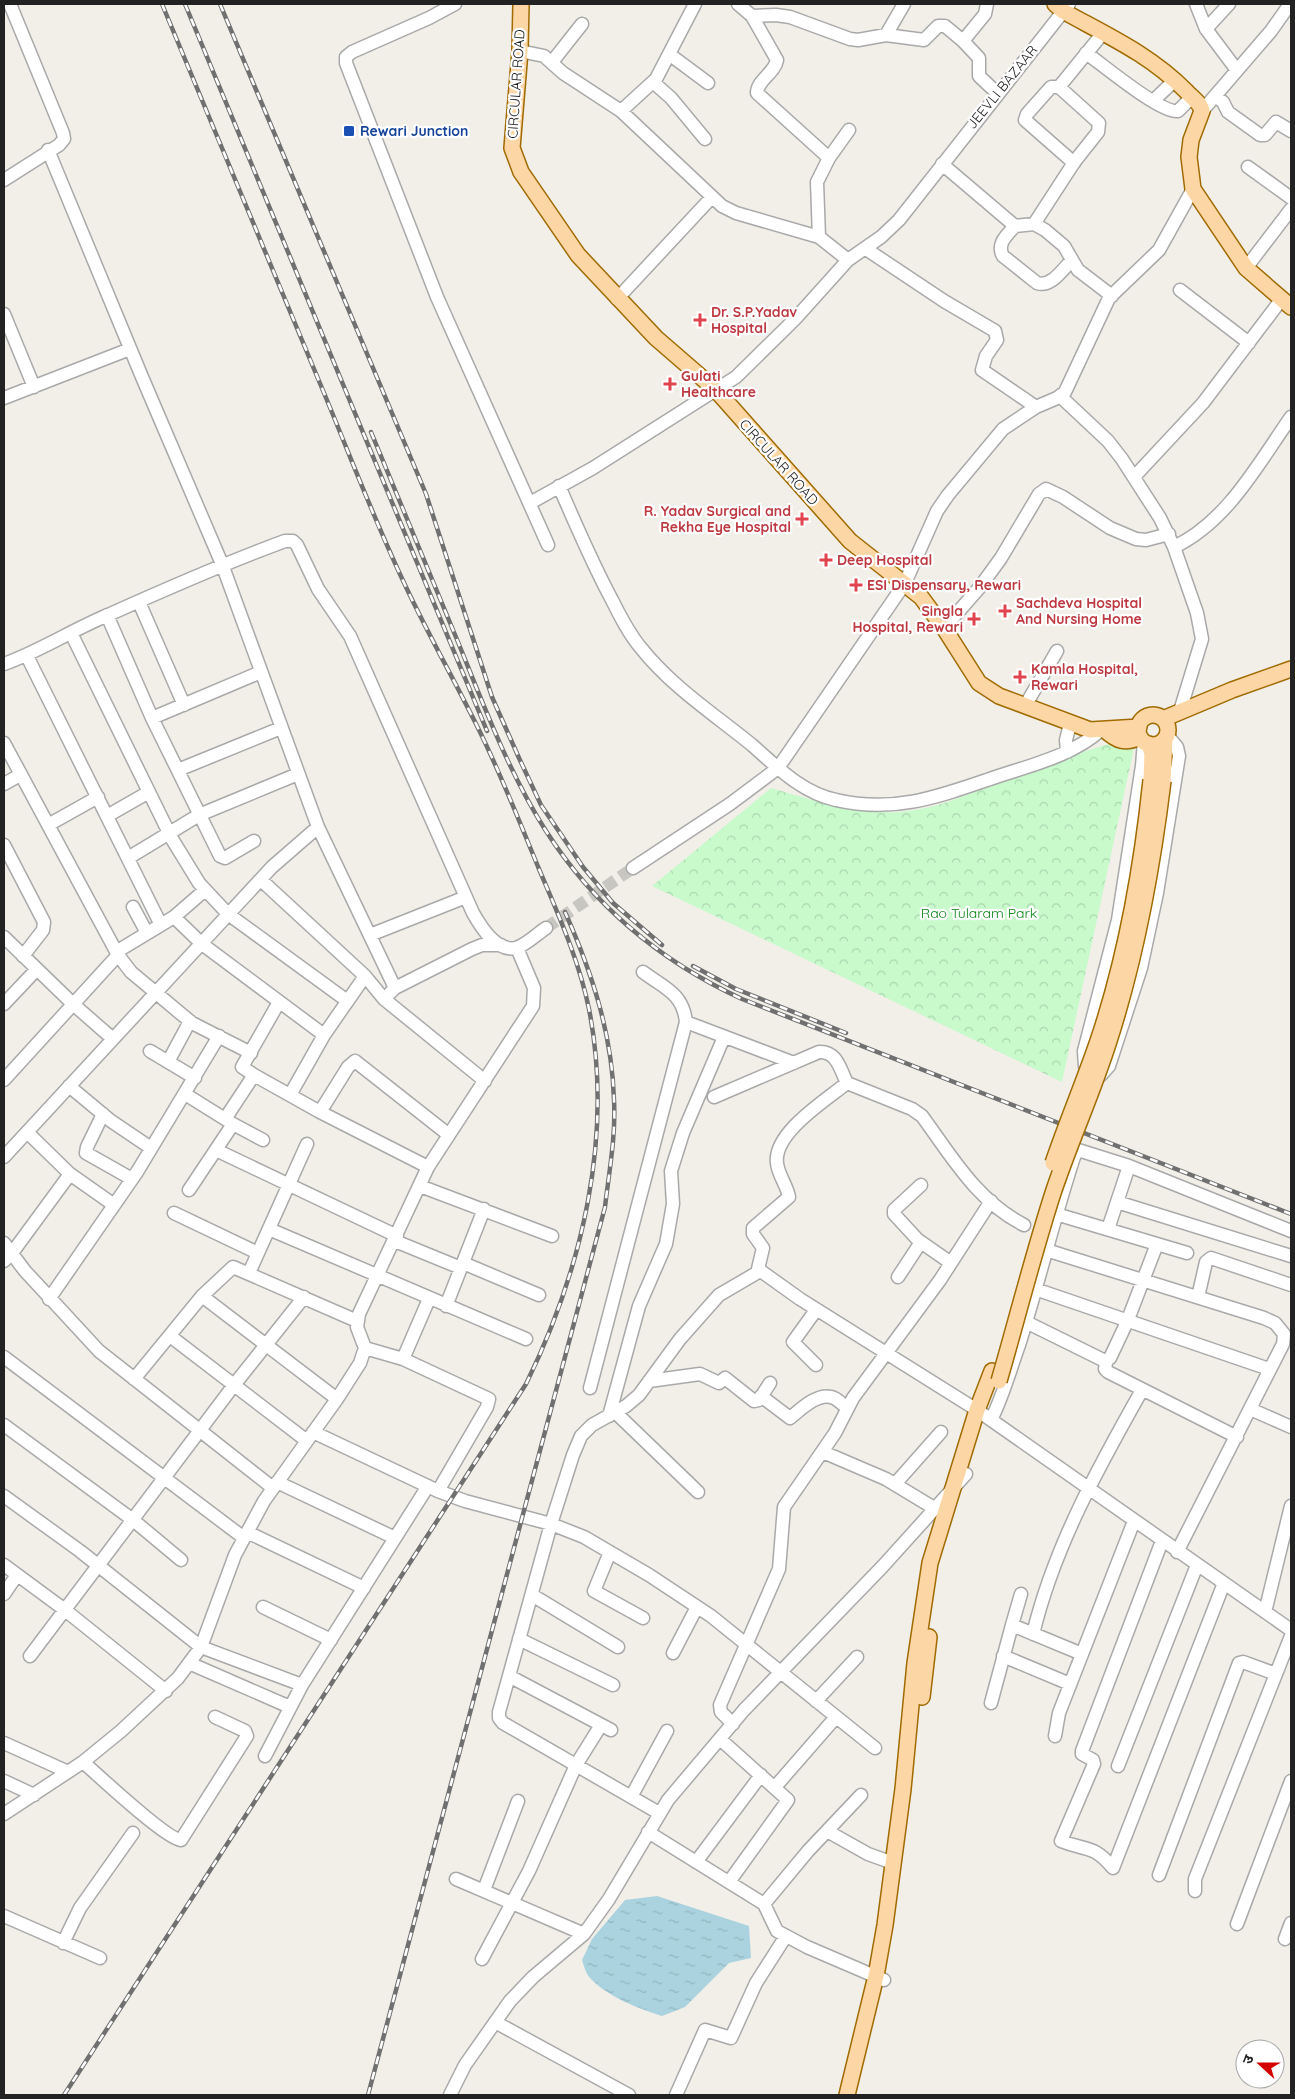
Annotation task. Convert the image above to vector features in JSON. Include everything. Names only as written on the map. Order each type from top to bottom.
[{"type":"main road","name":"CIRCULAR ROAD","points":[[521,4],[520,51],[512,135],[514,161],[578,254],[617,299],[656,338],[716,390],[834,525],[850,541],[921,597],[944,628],[979,683],[987,690],[1070,724],[1090,730],[1103,730],[1116,739],[1125,742],[1143,737]]},
{"type":"main road","points":[[1062,6],[1103,33],[1145,56],[1175,80],[1192,97],[1202,112],[1190,140],[1188,166],[1192,190],[1246,268],[1286,304]]},
{"type":"main road","points":[[1143,737],[1158,744],[1165,729],[1180,711],[1291,669]]},
{"type":"main road","points":[[1165,729],[1291,679]]},
{"type":"main road","points":[[1157,781],[1152,754],[1143,737],[1143,719],[1151,715],[1165,729]]},
{"type":"main road","points":[[857,2095],[911,1801],[938,1568],[946,1533],[985,1415],[1053,1193],[1108,1044],[1123,992],[1148,887],[1157,781],[1165,729]]},
{"type":"main road","points":[[847,2095],[880,1978],[903,1788],[915,1663],[930,1563],[953,1488],[985,1415]]},
{"type":"street","points":[[4,180],[48,150],[59,145],[64,139],[10,4]]},
{"type":"street","points":[[455,4],[429,18],[352,52],[346,57],[346,63],[437,296],[548,545]]},
{"type":"street","points":[[620,111],[653,82],[695,4]]},
{"type":"street","points":[[738,4],[752,16],[777,60],[776,66],[758,86],[757,93],[829,158]]},
{"type":"street","points":[[886,35],[904,4]]},
{"type":"street","points":[[964,41],[985,14],[988,9],[987,4]]},
{"type":"street","points":[[1196,4],[1206,29],[1236,69]]},
{"type":"street","points":[[1206,29],[1229,4]]},
{"type":"street","points":[[1202,112],[1236,69],[1271,31],[1290,4]]},
{"type":"street","name":"JEEVLI BAZAAR","points":[[530,503],[593,468],[736,377],[848,260],[866,249],[899,220],[1062,6]]},
{"type":"street","points":[[752,16],[790,17],[850,39],[886,35],[924,40],[942,25],[964,41],[981,60],[978,76],[997,93]]},
{"type":"street","points":[[552,62],[582,24]]},
{"type":"street","points":[[1058,87],[1103,33]]},
{"type":"street","points":[[520,51],[544,56],[562,73],[620,111],[690,174],[722,206],[736,213],[819,237],[848,260]]},
{"type":"street","points":[[1086,52],[1140,93],[1176,112],[1192,97]]},
{"type":"street","points":[[669,54],[708,82]]},
{"type":"street","points":[[1153,101],[1175,80]]},
{"type":"street","points":[[653,82],[676,104],[705,139]]},
{"type":"street","points":[[1034,224],[1074,163],[1096,137],[1100,127],[1098,123],[1058,87],[1051,87],[1027,114],[1025,120],[1074,163]]},
{"type":"street","points":[[1215,96],[1223,102],[1228,112],[1260,134],[1265,134],[1276,122],[1291,132]]},
{"type":"street","points":[[819,237],[817,182],[829,158],[849,130]]},
{"type":"street","points":[[48,150],[130,349],[222,564],[318,827],[395,988]]},
{"type":"street","points":[[942,164],[1015,226]]},
{"type":"street","points":[[1248,167],[1291,198]]},
{"type":"street","points":[[633,868],[730,804],[778,768],[904,583],[938,511],[948,495],[1003,430],[1036,407],[1060,396],[1112,296],[1159,250],[1192,190]]},
{"type":"street","points":[[617,299],[712,197]]},
{"type":"street","points":[[1246,268],[1291,210]]},
{"type":"street","points":[[1072,260],[1048,283],[1043,285],[1037,283],[1003,256],[1000,252],[1000,246],[1004,237],[1015,226],[1034,224],[1045,230],[1064,246],[1082,274],[1112,296]]},
{"type":"street","points":[[866,249],[944,301],[995,331],[997,340],[986,356],[982,370],[1036,407]]},
{"type":"street","points":[[1180,290],[1249,343]]},
{"type":"street","points":[[1134,477],[1203,403],[1249,343],[1286,304]]},
{"type":"street","points":[[4,314],[34,387]]},
{"type":"street","points":[[4,398],[130,349]]},
{"type":"street","points":[[1060,396],[1108,441],[1134,477],[1174,547],[1197,613],[1202,639],[1180,711]]},
{"type":"street","points":[[1174,547],[1199,534],[1233,499],[1291,417]]},
{"type":"street","points":[[559,486],[590,558],[622,619],[640,648],[691,699],[806,789],[834,800],[863,804],[895,805],[933,799],[1067,752],[1103,730]]},
{"type":"street","points":[[944,628],[980,587],[1001,558],[1040,494],[1046,489],[1063,497],[1110,528],[1136,539],[1146,540],[1168,534]]},
{"type":"street","points":[[4,664],[27,656],[107,615],[222,564],[285,541],[293,541],[297,545],[315,584],[350,636],[480,925],[500,945]]},
{"type":"street","points":[[139,602],[184,704]]},
{"type":"street","points":[[107,615],[152,718],[199,816],[222,858],[254,841]]},
{"type":"street","points":[[71,633],[169,833],[205,890],[228,914],[346,1000]]},
{"type":"street","points":[[1025,706],[1057,651]]},
{"type":"street","points":[[27,656],[161,925]]},
{"type":"street","points":[[152,718],[261,672]]},
{"type":"street","points":[[1067,752],[1066,740],[1070,724]]},
{"type":"street","points":[[178,770],[281,728]]},
{"type":"street","points":[[1143,737],[1142,766],[1118,920],[1084,1051],[1085,1067],[1093,1074],[1102,1075],[1109,1066],[1142,968],[1152,924],[1180,756],[1177,747],[1165,729]]},
{"type":"street","points":[[4,743],[117,954],[131,972],[190,1021],[251,1053]]},
{"type":"street","points":[[128,858],[199,816],[298,774]]},
{"type":"street","points":[[4,784],[20,775]]},
{"type":"street","points":[[107,816],[149,792]]},
{"type":"street","points":[[48,825],[98,797]]},
{"type":"street","points":[[4,1157],[228,914],[261,880],[318,827]]},
{"type":"street","points":[[4,845],[44,922],[43,930],[23,956]]},
{"type":"street","points":[[261,880],[365,976],[384,999],[485,1081]]},
{"type":"street","points":[[4,1080],[117,954],[174,917],[205,890]]},
{"type":"street","points":[[370,935],[466,897]]},
{"type":"street","points":[[133,907],[147,933]]},
{"type":"street","points":[[174,917],[202,944],[324,1035]]},
{"type":"street","points":[[384,999],[395,988],[472,949],[482,945],[500,945],[517,948],[546,928]]},
{"type":"street","points":[[4,937],[73,1004],[113,1039]]},
{"type":"street","points":[[4,1814],[83,1762],[166,1691],[201,1647],[235,1555],[246,1535],[275,1485],[337,1399],[360,1363],[365,1348],[357,1321],[428,1168],[523,1023],[534,1000],[534,988],[517,948]]},
{"type":"street","points":[[4,1004],[37,969]]},
{"type":"street","points":[[590,1388],[686,1022],[685,1008],[680,999],[643,972]]},
{"type":"street","points":[[290,1096],[324,1035],[346,1000],[365,976]]},
{"type":"street","points":[[280,1002],[242,1067],[290,1096],[428,1168]]},
{"type":"street","points":[[168,1062],[190,1021]]},
{"type":"street","points":[[686,1022],[794,1063]]},
{"type":"street","points":[[49,1299],[132,1179],[186,1094],[219,1036]]},
{"type":"street","points":[[612,1414],[639,1306],[666,1244],[674,1204],[671,1171],[683,1133],[724,1037]]},
{"type":"street","points":[[150,1051],[195,1078]]},
{"type":"street","points":[[714,1097],[819,1052],[830,1053],[834,1056],[847,1083],[919,1113],[969,1181],[1008,1215],[1024,1225]]},
{"type":"street","points":[[320,1112],[348,1067],[355,1061],[450,1134]]},
{"type":"street","points":[[189,1190],[216,1150],[254,1074]]},
{"type":"street","points":[[847,1083],[786,1134],[778,1154],[777,1163],[789,1196],[753,1230],[763,1248],[758,1267],[760,1271],[816,1310],[985,1415],[1134,1522],[1291,1630]]},
{"type":"street","points":[[69,1086],[152,1148]]},
{"type":"street","points":[[186,1094],[229,1122],[263,1140]]},
{"type":"street","points":[[104,1114],[86,1153],[132,1179]]},
{"type":"street","points":[[27,1132],[70,1174],[114,1205]]},
{"type":"street","points":[[249,1272],[307,1144]]},
{"type":"street","points":[[216,1150],[396,1239],[539,1295]]},
{"type":"street","points":[[985,1415],[1001,1401],[1026,1322],[1056,1214],[1075,1154],[1078,1150],[1129,1166],[1291,1231]]},
{"type":"street","points":[[1108,1229],[1129,1166]]},
{"type":"street","points":[[8,1257],[70,1174]]},
{"type":"street","points":[[921,1184],[893,1212],[921,1242],[951,1264]]},
{"type":"street","points":[[420,1186],[552,1236]]},
{"type":"street","points":[[733,1724],[721,1712],[720,1705],[779,1569],[784,1507],[823,1452],[847,1408],[951,1264],[991,1201]]},
{"type":"street","points":[[1117,1202],[1291,1256]]},
{"type":"street","points":[[446,1306],[484,1209]]},
{"type":"street","points":[[174,1213],[258,1253]]},
{"type":"street","points":[[1056,1214],[1187,1253]]},
{"type":"street","points":[[269,1229],[526,1339]]},
{"type":"street","points":[[898,1277],[921,1242]]},
{"type":"street","points":[[4,1243],[8,1257],[99,1351],[199,1432],[275,1485],[395,1538]]},
{"type":"street","points":[[1104,1360],[1111,1356],[1127,1322],[1157,1244]]},
{"type":"street","points":[[1046,1250],[1264,1318],[1280,1328],[1284,1334],[1283,1344],[1177,1552]]},
{"type":"street","points":[[1198,1297],[1206,1262],[1210,1258],[1291,1284]]},
{"type":"street","points":[[134,1380],[202,1296],[233,1267],[249,1272],[357,1321]]},
{"type":"street","points":[[659,1813],[499,1718],[519,1639],[552,1524],[581,1436],[592,1425],[626,1406],[649,1381],[680,1339],[719,1295],[760,1271]]},
{"type":"street","points":[[1035,1289],[1269,1369]]},
{"type":"street","points":[[202,1296],[337,1399]]},
{"type":"street","points":[[30,1656],[234,1385],[304,1297]]},
{"type":"street","points":[[403,1359],[429,1299]]},
{"type":"street","points":[[816,1310],[793,1342],[816,1365]]},
{"type":"street","points":[[1026,1322],[1104,1360]]},
{"type":"street","points":[[170,1336],[234,1385],[310,1436],[465,1500],[552,1524],[584,1537],[610,1552],[697,1607],[875,1748]]},
{"type":"street","points":[[265,1756],[302,1685],[395,1538],[433,1488],[487,1407],[489,1399],[403,1359],[365,1348]]},
{"type":"street","points":[[4,1356],[165,1477],[246,1535],[364,1588]]},
{"type":"street","points":[[1104,1360],[1106,1371],[1237,1437]]},
{"type":"street","points":[[649,1381],[702,1374],[719,1383],[724,1378],[752,1400],[757,1401],[770,1383]]},
{"type":"street","points":[[1034,1634],[1041,1602],[1087,1488],[1142,1390]]},
{"type":"street","points":[[761,1396],[790,1418],[806,1404],[826,1397],[832,1397],[847,1408]]},
{"type":"street","points":[[1250,1410],[1291,1427]]},
{"type":"street","points":[[612,1414],[698,1492]]},
{"type":"street","points":[[4,1425],[133,1520],[181,1560]]},
{"type":"street","points":[[895,1484],[941,1432]]},
{"type":"street","points":[[823,1452],[895,1484],[934,1508]]},
{"type":"street","points":[[450,2095],[465,2065],[495,2022],[533,1977],[584,1934],[609,1899],[668,1800],[733,1724],[883,1566],[966,1474]]},
{"type":"street","points":[[4,1496],[98,1566],[201,1647],[302,1685]]},
{"type":"street","points":[[1265,1612],[1291,1506]]},
{"type":"street","points":[[1055,1736],[1059,1713],[1134,1522]]},
{"type":"street","points":[[1162,1541],[1082,1751],[1082,1754],[1093,1760],[1094,1764],[1061,1841],[1093,1849],[1102,1854],[1113,1868],[1224,1584]]},
{"type":"street","points":[[610,1552],[594,1591],[643,1618]]},
{"type":"street","points":[[4,1565],[65,1610],[166,1691]]},
{"type":"street","points":[[1118,1766],[1197,1565]]},
{"type":"street","points":[[4,1594],[17,1575]]},
{"type":"street","points":[[991,1703],[1020,1594]]},
{"type":"street","points":[[532,1595],[618,1647]]},
{"type":"street","points":[[263,1607],[331,1640]]},
{"type":"street","points":[[673,1653],[697,1607]]},
{"type":"street","points":[[1012,1625],[1082,1654]]},
{"type":"street","points":[[1196,1891],[1195,1879],[1291,1636]]},
{"type":"street","points":[[519,1639],[613,1685]]},
{"type":"street","points":[[1004,1656],[1070,1684]]},
{"type":"street","points":[[816,1701],[857,1657]]},
{"type":"street","points":[[1159,1875],[1239,1663],[1243,1662],[1276,1674]]},
{"type":"street","points":[[189,1663],[290,1707]]},
{"type":"street","points":[[482,1959],[529,1871],[576,1765],[606,1728],[509,1676]]},
{"type":"street","points":[[83,1762],[151,1822],[174,1839],[181,1840],[247,1736],[245,1731],[215,1717]]},
{"type":"street","points":[[775,1787],[836,1718]]},
{"type":"street","points":[[631,1797],[666,1731]]},
{"type":"street","points":[[720,1739],[762,1775],[788,1801],[729,1882]]},
{"type":"street","points":[[4,1743],[66,1772]]},
{"type":"street","points":[[696,1862],[762,1775]]},
{"type":"street","points":[[4,1781],[34,1795]]},
{"type":"street","points":[[1237,1924],[1291,1781]]},
{"type":"street","points":[[764,1904],[861,1795]]},
{"type":"street","points":[[484,1890],[518,1801]]},
{"type":"street","points":[[827,1831],[868,1854],[894,1864]]},
{"type":"street","points":[[648,1832],[764,1904],[777,1931],[807,1947],[880,1978]]},
{"type":"street","points":[[63,1943],[80,1908],[133,1833]]},
{"type":"street","points":[[456,1879],[513,1901],[584,1934]]},
{"type":"street","points":[[4,1916],[100,1958]]},
{"type":"street","points":[[1285,1939],[1291,1923]]},
{"type":"street","points":[[676,2095],[704,2030],[731,2038],[756,1983],[786,1936]]},
{"type":"street","points":[[495,2022],[629,2095]]},
{"type":"green space","name":"Rao Tularam Park","points":[[1134,736],[1134,748],[1062,1082],[652,886],[771,788],[818,801],[866,811],[898,812],[915,810],[950,801],[1045,764]]},
{"type":"water","points":[[657,1896],[749,1926],[751,1958],[729,1963],[685,2007],[662,2016],[633,2005],[605,1991],[589,1976],[582,1960],[592,1939],[625,1900]]},
{"type":"tunnel","points":[[546,928],[633,868]]},
{"type":"railway","points":[[64,2095],[526,1384],[546,1340],[563,1295],[577,1249],[588,1201],[595,1153],[598,1105],[596,1057],[589,1009],[580,973],[561,920],[488,749],[394,562],[162,4]]},
{"type":"railway","points":[[185,4],[487,731]]},
{"type":"railway","points":[[220,4],[426,494],[492,697],[541,805],[583,867],[613,903],[662,945]]},
{"type":"railway","points":[[371,432],[488,715],[520,786],[546,831],[565,858],[586,884],[632,929],[684,968],[742,999],[1291,1214]]},
{"type":"railway","points":[[368,2095],[605,1207],[614,1127],[614,1100],[609,1051],[605,1027],[592,981],[565,912]]},
{"type":"railway","points":[[693,966],[736,989],[846,1033]]},
{"type":"place","name":"Rewari Junction","points":[[349,131]]},
{"type":"place","name":"Dr. S.P.Yadav Hospital","points":[[700,320]]},
{"type":"place","name":"Gulati Healthcare","points":[[670,384]]},
{"type":"place","name":"R. Yadav Surgical and Rekha Eye Hospital","points":[[802,519]]},
{"type":"place","name":"Deep Hospital","points":[[826,560]]},
{"type":"place","name":"ESI Dispensary, Rewari","points":[[856,585]]},
{"type":"place","name":"Sachdeva Hospital And Nursing Home","points":[[1005,611]]},
{"type":"place","name":"Singla Hospital, Rewari","points":[[974,619]]},
{"type":"place","name":"Kamla Hospital, Rewari","points":[[1020,677]]}]
